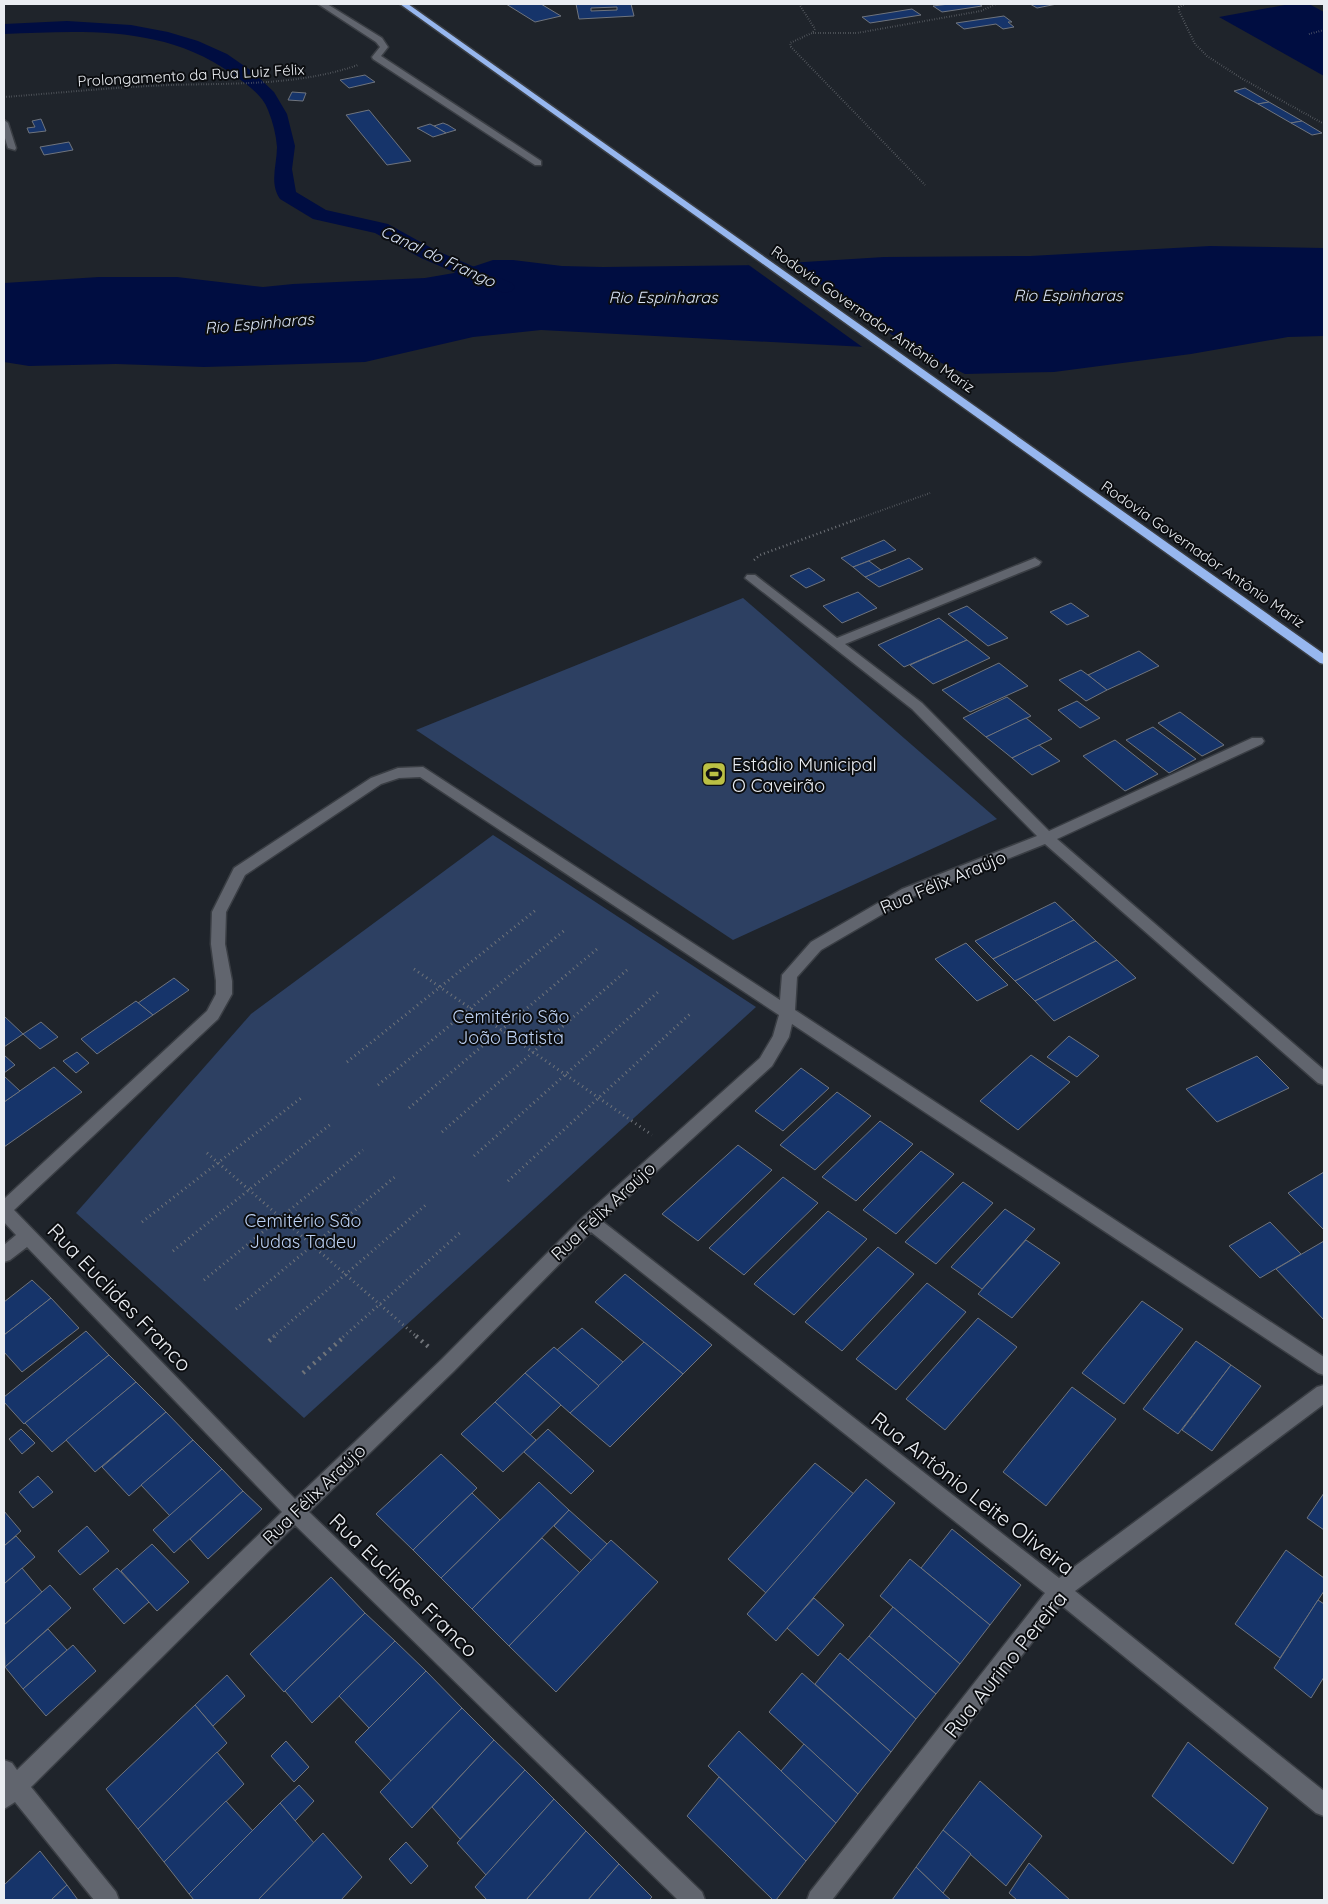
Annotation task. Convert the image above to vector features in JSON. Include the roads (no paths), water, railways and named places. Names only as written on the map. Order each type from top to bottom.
[{"type":"highway","name":"Rodovia Governador Antônio Mariz","points":[[404,4],[1324,660]]},
{"type":"street","points":[[322,4],[379,40],[384,47],[376,57],[538,163]]},
{"type":"street","points":[[4,123],[12,148]]},
{"type":"street","points":[[836,643],[1035,562]]},
{"type":"street","points":[[751,578],[917,706],[1047,838],[1324,1079]]},
{"type":"street","name":"Rua Félix Araújo","points":[[8,1785],[448,1365],[590,1221],[766,1062],[781,1037],[787,1013],[790,975],[816,946],[907,893],[1047,838],[1257,741]]},
{"type":"street","points":[[4,1210],[213,1015],[224,994],[224,981],[218,944],[219,912],[239,872],[376,781],[398,773],[422,772],[1324,1367]]},
{"type":"street","name":"Rua Euclides Franco","points":[[4,1210],[295,1512],[694,1900]]},
{"type":"street","name":"Rua Antônio Leite Oliveira","points":[[590,1221],[1059,1591],[1324,1805]]},
{"type":"street","points":[[4,1255],[28,1236]]},
{"type":"street","name":"Rua Aurino Pereira","points":[[818,1900],[1059,1591],[1324,1393]]},
{"type":"street","points":[[8,1785],[108,1900]]},
{"type":"water","points":[[1290,4],[1309,4],[1324,12],[1324,76],[1219,17]]},
{"type":"water","name":"Rio Espinharas","points":[[1210,246],[1324,248],[1324,336],[1288,337],[1191,354],[1054,372],[965,374],[914,350],[892,348],[772,264],[884,257],[1030,256]]},
{"type":"water","name":"Rio Espinharas","points":[[493,260],[513,260],[562,266],[603,267],[767,265],[885,348],[541,330],[473,337],[365,362],[204,367],[116,364],[29,366],[4,362],[4,283],[99,277],[177,277],[263,287],[425,278],[454,273]]},
{"type":"waterway","name":"Canal do Frango","points":[[4,29],[67,26],[131,30],[162,35],[192,44],[221,58],[247,76],[275,105],[286,149],[283,178],[287,195],[320,215],[381,228],[428,254],[505,287]]},
{"type":"place","name":"Estádio Municipal O Caveirão","points":[[714,774]]},
{"type":"park label","name":"Cemitério São João Batista","points":[[511,1026]]},
{"type":"park label","name":"Cemitério São Judas Tadeu","points":[[303,1230]]}]
